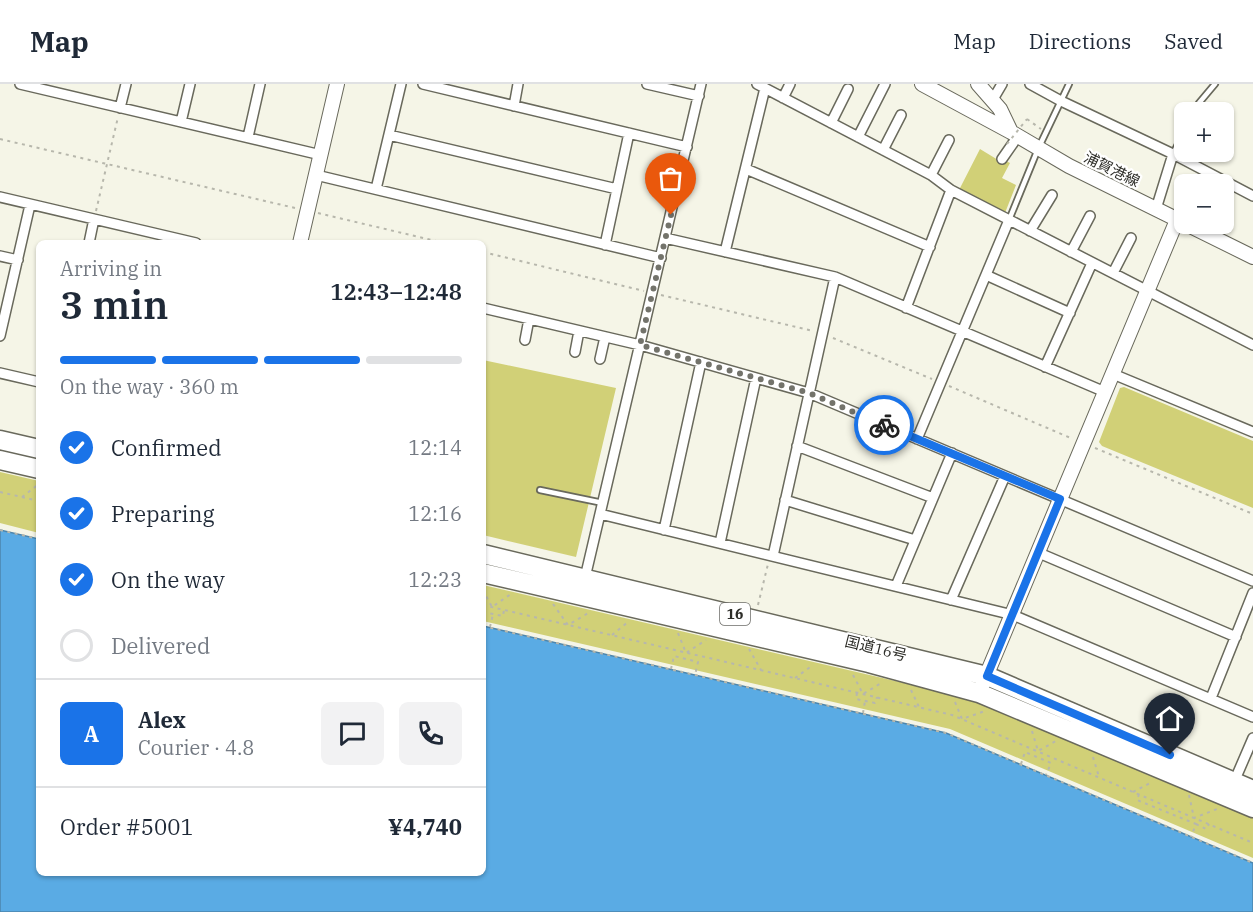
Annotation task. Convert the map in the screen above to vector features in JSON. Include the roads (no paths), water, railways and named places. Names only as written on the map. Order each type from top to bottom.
[{"type":"highway","points":[[0,440],[36,448]]},
{"type":"highway","points":[[0,460],[36,468]]},
{"type":"highway","name":"国道16号","points":[[486,555],[987,676],[1253,790]]},
{"type":"highway","name":"国道16号","points":[[486,574],[869,663],[979,693],[1253,808]]},
{"type":"street","points":[[20,84],[321,154]]},
{"type":"street","points":[[120,108],[126,84]]},
{"type":"street","points":[[181,122],[190,84]]},
{"type":"street","points":[[248,137],[260,84]]},
{"type":"street","points":[[301,240],[337,84]]},
{"type":"street","points":[[376,189],[401,84]]},
{"type":"street","points":[[423,84],[687,147]]},
{"type":"street","points":[[514,106],[518,84]]},
{"type":"street","points":[[647,84],[699,96]]},
{"type":"street","points":[[581,596],[701,84]]},
{"type":"street","points":[[783,98],[790,84]]},
{"type":"street","points":[[858,137],[885,84]]},
{"type":"street","name":"浦賀港線","points":[[922,84],[1012,137],[1174,218]]},
{"type":"street","points":[[978,84],[1000,109],[1012,137],[1002,159]]},
{"type":"street","points":[[992,100],[1002,84]]},
{"type":"street","points":[[1030,84],[1253,196]]},
{"type":"street","points":[[725,252],[746,169],[761,86],[931,175],[951,190],[1253,345]]},
{"type":"street","points":[[831,123],[848,90]]},
{"type":"street","points":[[883,150],[901,115]]},
{"type":"street","points":[[605,244],[629,133]]},
{"type":"street","points":[[389,135],[617,189]]},
{"type":"street","points":[[931,175],[949,140]]},
{"type":"street","points":[[1156,209],[1173,154]]},
{"type":"street","points":[[746,169],[930,247]]},
{"type":"street","points":[[316,175],[661,258]]},
{"type":"street","points":[[906,308],[951,190]]},
{"type":"street","points":[[1030,231],[1052,195]]},
{"type":"street","points":[[0,198],[183,240]]},
{"type":"street","points":[[0,336],[2,315],[18,260],[30,205]]},
{"type":"street","points":[[1071,252],[1090,216]]},
{"type":"street","points":[[90,240],[94,219]]},
{"type":"street","points":[[917,439],[1009,220]]},
{"type":"street","points":[[979,693],[1174,229]]},
{"type":"street","name":"浦賀港線","points":[[1206,234],[1253,257]]},
{"type":"street","points":[[665,238],[835,277],[1105,392]]},
{"type":"street","points":[[1113,273],[1131,238]]},
{"type":"street","points":[[0,256],[18,260]]},
{"type":"street","points":[[1046,367],[1092,263]]},
{"type":"street","points":[[986,275],[1070,313]]},
{"type":"street","points":[[771,556],[835,277]]},
{"type":"street","points":[[486,309],[640,345],[809,393],[1253,580]]},
{"type":"street","points":[[525,340],[529,319]]},
{"type":"street","points":[[575,352],[579,331]]},
{"type":"street","points":[[600,359],[605,337]]},
{"type":"street","points":[[664,530],[701,362]]},
{"type":"street","points":[[0,373],[36,381]]},
{"type":"street","points":[[1113,374],[1253,432]]},
{"type":"street","points":[[720,543],[756,378]]},
{"type":"street","points":[[797,446],[933,498]]},
{"type":"street","points":[[896,586],[952,453]]},
{"type":"street","points":[[951,600],[1005,476]]},
{"type":"street","points":[[785,500],[915,540]]},
{"type":"street","points":[[600,514],[1013,615],[1253,717]]},
{"type":"street","points":[[1039,553],[1236,637]]},
{"type":"street","points":[[1211,698],[1253,593]]},
{"type":"street","points":[[1234,782],[1253,738]]},
{"type":"lane","points":[[1009,220],[1038,148],[1069,84]]},
{"type":"lane","points":[[1200,102],[1215,84]]},
{"type":"lane","points":[[540,490],[603,503]]},
{"type":"water","points":[[0,530],[36,538],[36,876],[486,876],[486,627],[946,733],[1253,863],[1253,912],[0,912]]}]
